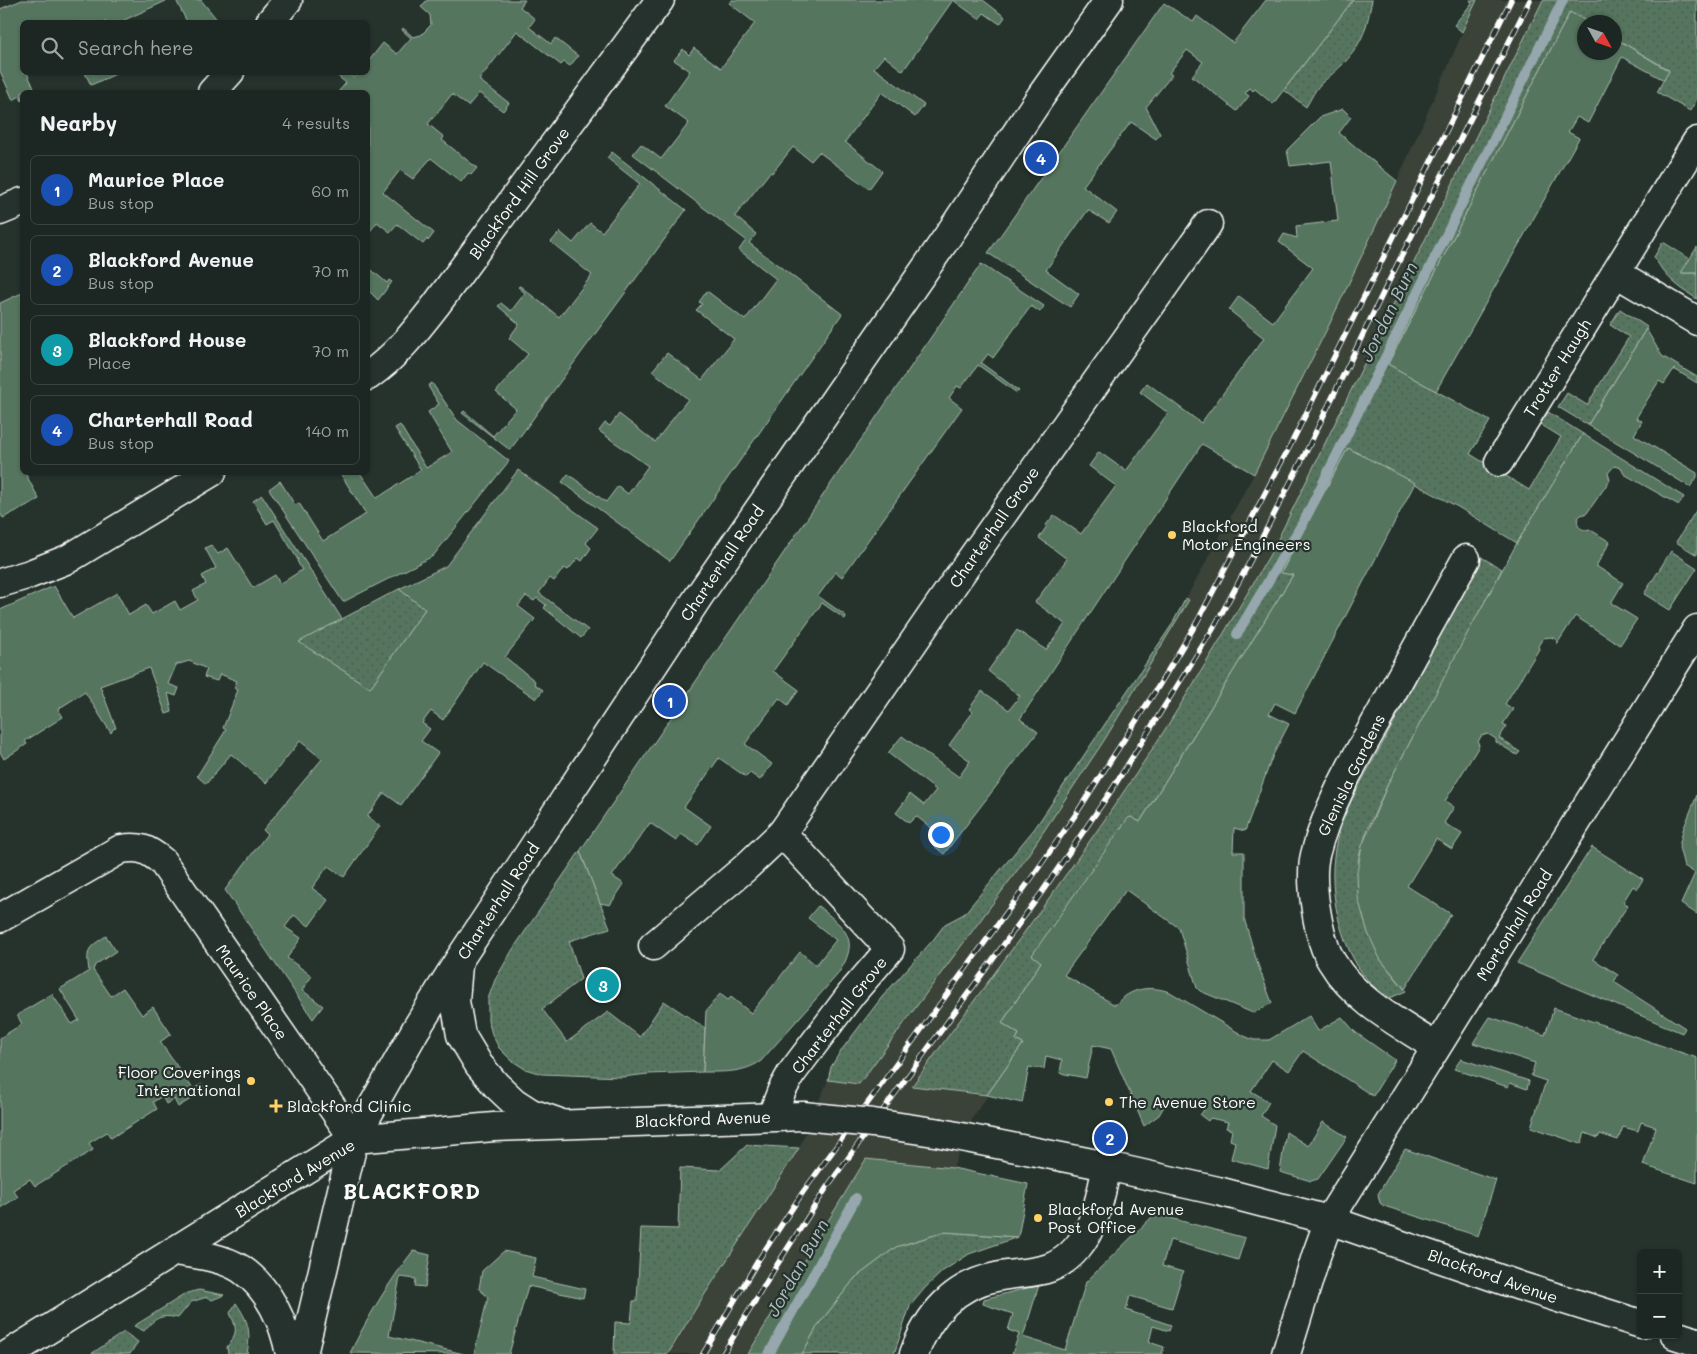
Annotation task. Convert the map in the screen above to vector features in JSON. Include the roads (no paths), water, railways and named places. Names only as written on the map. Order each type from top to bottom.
[{"type":"street","points":[[272,20],[288,0]]},
{"type":"street","name":"Blackford Hill Grove","points":[[370,375],[400,350],[436,306],[660,0]]},
{"type":"street","name":"Charterhall Road","points":[[354,1139],[416,1028],[458,960],[699,596],[948,236],[1041,96],[1109,0]]},
{"type":"street","points":[[214,90],[227,75]]},
{"type":"street","name":"Trotter Haugh","points":[[1499,462],[1697,141]]},
{"type":"street","points":[[0,212],[20,203]]},
{"type":"street","name":"Charterhall Grove","points":[[653,946],[745,868],[782,833],[957,579],[1208,224]]},
{"type":"street","points":[[1616,273],[1697,321]]},
{"type":"street","points":[[0,583],[68,559],[207,475]]},
{"type":"street","name":"Glenisla Gardens","points":[[1436,1048],[1355,992],[1331,962],[1319,930],[1314,890],[1314,857],[1330,812],[1358,753],[1466,559]]},
{"type":"street","name":"Mortonhall Road","points":[[1286,1354],[1316,1256],[1330,1220],[1697,629]]},
{"type":"street","name":"Charterhall Grove","points":[[772,1116],[782,1090],[791,1074],[852,993],[890,949],[782,833]]},
{"type":"street","name":"Maurice Place","points":[[0,918],[121,849],[134,847],[144,849],[162,861],[354,1139]]},
{"type":"street","points":[[458,960],[455,1001],[461,1035],[479,1065],[514,1102],[531,1113],[564,1124]]},
{"type":"street","name":"Blackford Avenue","points":[[9,1354],[354,1139],[494,1127],[772,1116],[803,1116],[873,1123],[941,1133],[1107,1166],[1218,1191],[1330,1220],[1520,1286],[1637,1323]]},
{"type":"street","points":[[303,1354],[354,1139]]},
{"type":"street","points":[[914,1354],[926,1325],[940,1308],[959,1292],[971,1285],[996,1276],[1042,1271],[1058,1264],[1072,1254],[1089,1230],[1107,1166]]},
{"type":"street","points":[[174,1251],[221,1260],[240,1269],[256,1283],[274,1306],[287,1339],[290,1354]]},
{"type":"street","points":[[1682,1337],[1697,1342]]},
{"type":"waterway","name":"Jordan Burn","points":[[1237,634],[1305,519],[1563,0]]},
{"type":"waterway","name":"Jordan Burn","points":[[769,1354],[856,1198]]},
{"type":"railway","points":[[703,1354],[759,1259],[803,1192],[1076,814],[1158,687],[1197,622],[1290,446],[1511,0]]},
{"type":"railway","points":[[723,1354],[827,1187],[1042,892],[1111,791],[1213,629],[1305,454],[1384,291],[1530,0]]},
{"type":"place","name":"Charterhall Road","points":[[1041,158]]},
{"type":"place","name":"Blackford Motor Engineers","points":[[1172,535]]},
{"type":"place","name":"Maurice Place","points":[[670,701]]},
{"type":"place","name":"Blackford House","points":[[603,985]]},
{"type":"place","name":"Floor Coverings International","points":[[251,1081]]},
{"type":"place","name":"The Avenue Store","points":[[1109,1102]]},
{"type":"place","name":"Blackford Clinic","points":[[276,1106]]},
{"type":"place","name":"Blackford Avenue","points":[[1110,1138]]},
{"type":"place","name":"Blackford Avenue Post Office","points":[[1038,1218]]},
{"type":"district","name":"BLACKFORD","points":[[412,1192]]}]
